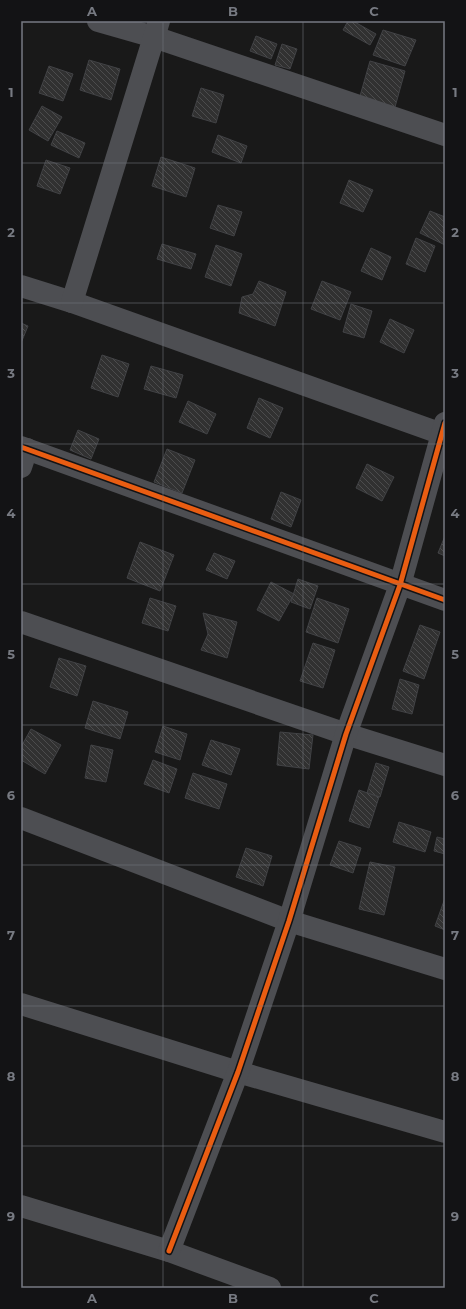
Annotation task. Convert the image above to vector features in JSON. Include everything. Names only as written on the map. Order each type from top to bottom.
[{"type":"street","points":[[98,21],[157,29],[445,135]]},
{"type":"street","points":[[72,302],[157,29]]},
{"type":"street","points":[[21,286],[72,302],[444,430],[400,585],[346,734],[289,921],[238,1072],[169,1251]]},
{"type":"street","points":[[23,454],[445,600]]},
{"type":"street","points":[[21,622],[346,734],[445,765]]},
{"type":"street","points":[[21,818],[289,921],[445,968]]},
{"type":"street","points":[[21,1004],[238,1072],[445,1132]]},
{"type":"street","points":[[21,1206],[169,1251],[270,1288]]},
{"type":"building","points":[[348,21],[353,21],[376,34],[370,45],[343,30]]},
{"type":"building","points":[[383,30],[416,40],[405,66],[373,55]]},
{"type":"building","points":[[256,36],[277,44],[271,59],[250,51]]},
{"type":"building","points":[[282,44],[297,49],[290,69],[275,65]]},
{"type":"building","points":[[89,60],[120,69],[111,100],[80,90]]},
{"type":"building","points":[[370,61],[405,71],[395,107],[360,96]]},
{"type":"building","points":[[49,66],[73,74],[63,101],[39,93]]},
{"type":"building","points":[[201,88],[224,95],[216,123],[192,116]]},
{"type":"building","points":[[42,106],[62,117],[48,141],[29,130]]},
{"type":"building","points":[[57,131],[85,143],[79,158],[51,145]]},
{"type":"building","points":[[218,135],[247,146],[241,163],[212,152]]},
{"type":"building","points":[[161,157],[195,168],[186,197],[152,186]]},
{"type":"building","points":[[46,160],[70,168],[60,194],[37,186]]},
{"type":"building","points":[[349,180],[373,190],[363,212],[340,203]]},
{"type":"building","points":[[218,205],[242,212],[234,236],[210,228]]},
{"type":"building","points":[[430,211],[445,217],[445,245],[420,233]]},
{"type":"building","points":[[416,238],[435,246],[425,272],[406,264]]},
{"type":"building","points":[[162,244],[196,254],[191,269],[157,259]]},
{"type":"building","points":[[216,245],[242,254],[231,286],[205,277]]},
{"type":"building","points":[[371,248],[391,257],[382,280],[361,271]]},
{"type":"building","points":[[259,281],[286,292],[275,326],[239,313],[242,297],[253,294]]},
{"type":"building","points":[[322,281],[351,292],[340,320],[311,309]]},
{"type":"building","points":[[351,304],[372,311],[364,338],[343,332]]},
{"type":"building","points":[[390,319],[414,330],[404,353],[380,342]]},
{"type":"building","points":[[21,323],[28,326],[21,343]]},
{"type":"building","points":[[102,355],[129,364],[118,397],[91,388]]},
{"type":"building","points":[[151,366],[183,375],[176,398],[144,389]]},
{"type":"building","points":[[259,398],[283,408],[270,438],[247,428]]},
{"type":"building","points":[[188,401],[216,414],[207,434],[179,422]]},
{"type":"building","points":[[78,430],[99,439],[91,459],[70,450]]},
{"type":"building","points":[[167,449],[195,460],[182,493],[154,482]]},
{"type":"building","points":[[367,464],[394,477],[382,501],[356,488]]},
{"type":"building","points":[[281,492],[301,500],[291,527],[271,519]]},
{"type":"building","points":[[445,536],[445,556],[438,553]]},
{"type":"building","points":[[140,542],[174,555],[160,591],[127,578]]},
{"type":"building","points":[[214,553],[235,561],[227,579],[206,570]]},
{"type":"building","points":[[298,579],[318,586],[310,609],[291,602]]},
{"type":"building","points":[[271,582],[294,594],[279,621],[257,610]]},
{"type":"building","points":[[150,598],[176,606],[168,631],[142,623]]},
{"type":"building","points":[[317,598],[349,609],[338,643],[306,632]]},
{"type":"building","points":[[203,613],[237,622],[227,658],[201,650],[208,634]]},
{"type":"building","points":[[420,625],[440,632],[424,679],[403,671]]},
{"type":"building","points":[[313,643],[335,650],[323,688],[300,681]]},
{"type":"building","points":[[59,658],[86,666],[77,696],[50,687]]},
{"type":"building","points":[[400,679],[419,685],[412,714],[392,709]]},
{"type":"building","points":[[93,701],[128,712],[120,739],[85,728]]},
{"type":"building","points":[[163,726],[187,734],[180,760],[155,752]]},
{"type":"building","points":[[31,729],[61,745],[45,774],[21,760],[21,747]]},
{"type":"building","points":[[280,732],[313,735],[309,769],[277,765]]},
{"type":"building","points":[[211,740],[240,749],[231,775],[202,765]]},
{"type":"building","points":[[91,745],[113,750],[106,782],[85,778]]},
{"type":"building","points":[[153,760],[177,769],[169,793],[144,784]]},
{"type":"building","points":[[376,763],[389,767],[380,797],[367,793]]},
{"type":"building","points":[[193,773],[227,784],[219,809],[185,798]]},
{"type":"building","points":[[359,790],[379,797],[369,828],[349,821]]},
{"type":"building","points":[[399,822],[431,832],[425,852],[393,842]]},
{"type":"building","points":[[437,837],[445,839],[445,854],[434,851]]},
{"type":"building","points":[[339,841],[361,848],[353,873],[330,865]]},
{"type":"building","points":[[246,848],[272,856],[263,886],[236,877]]},
{"type":"building","points":[[370,862],[395,867],[384,915],[359,909]]},
{"type":"building","points":[[445,898],[445,930],[435,926]]},
{"type":"cycle path","points":[[169,1251],[238,1072],[289,921],[346,734],[400,585],[445,423]]},
{"type":"cycle path","points":[[21,447],[445,600]]}]
